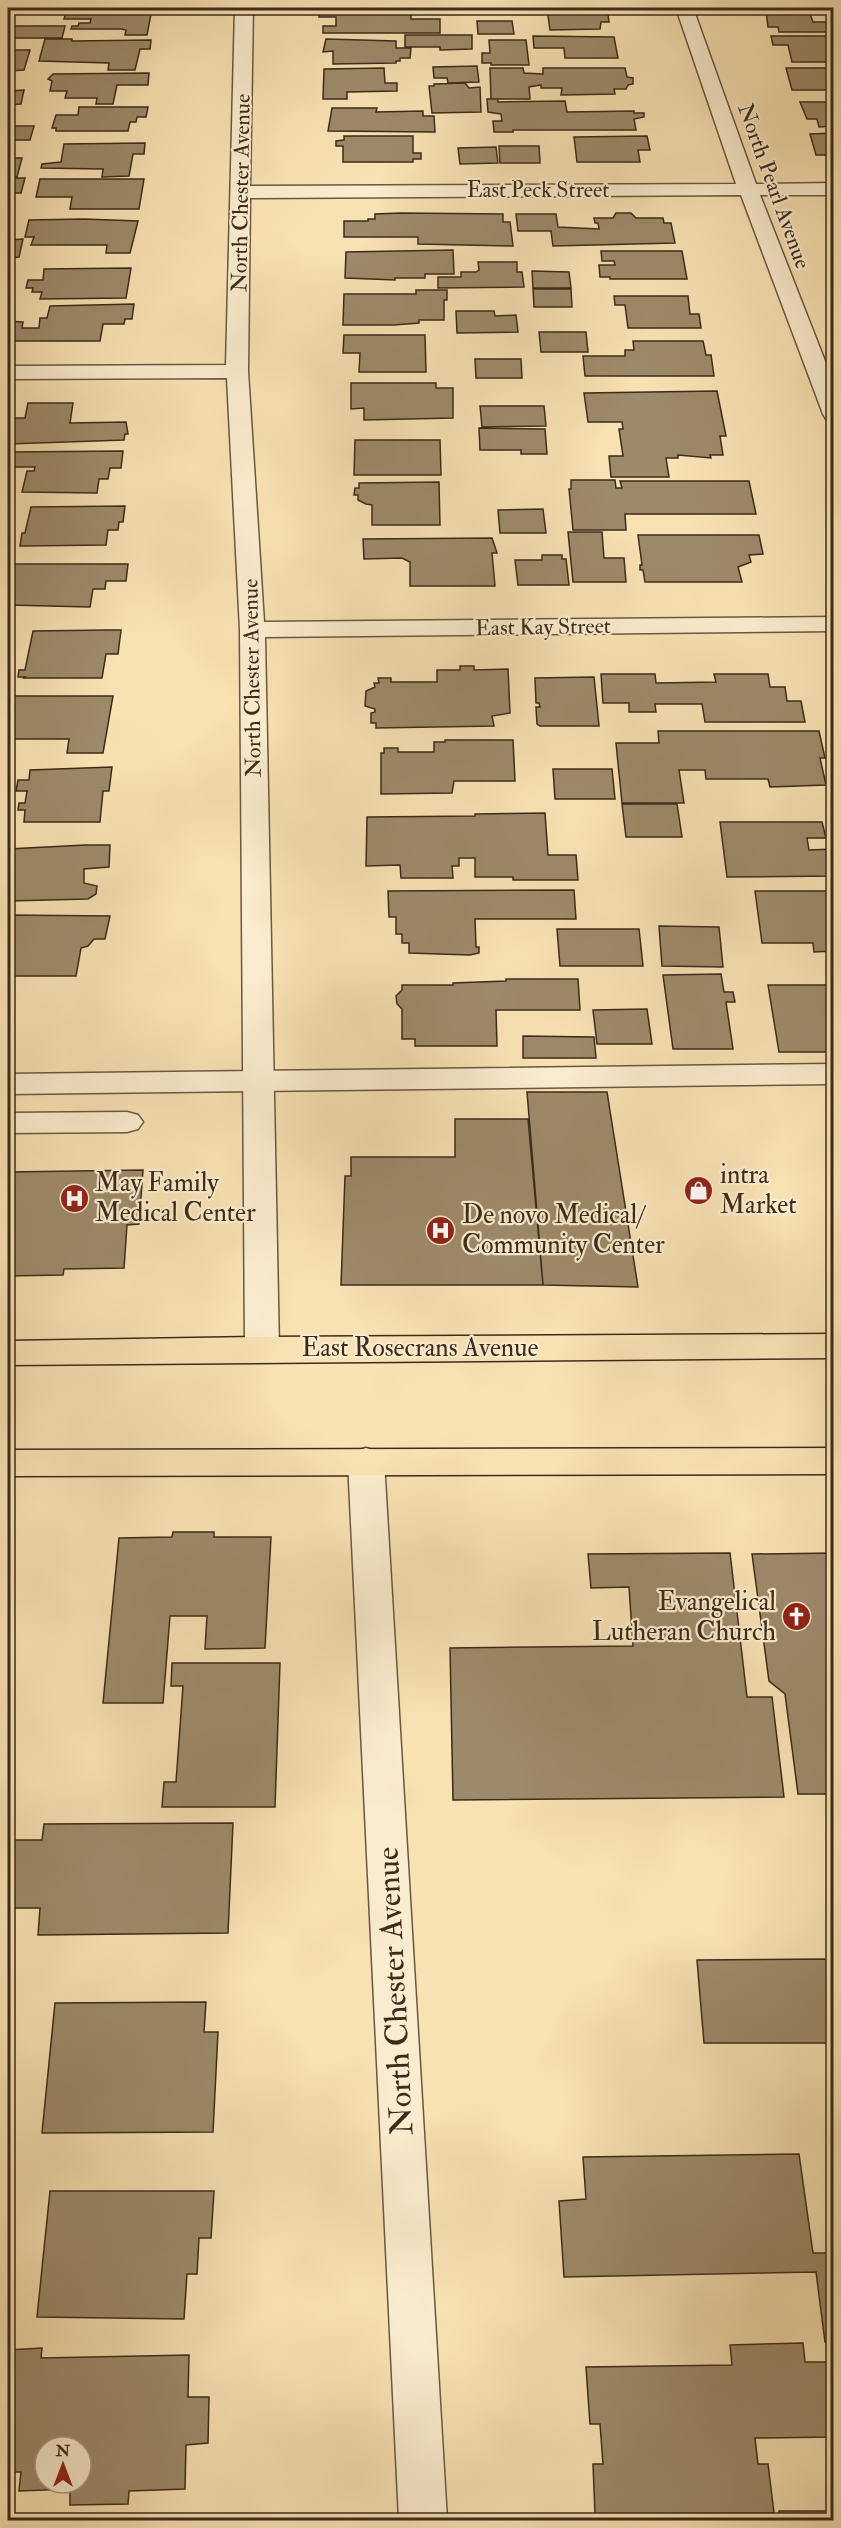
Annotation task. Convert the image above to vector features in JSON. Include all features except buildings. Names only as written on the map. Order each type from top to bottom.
[{"type":"main road","name":"East Rosecrans Avenue","points":[[8,1353],[262,1349],[834,1346]]},
{"type":"main road","points":[[8,1463],[834,1461]]},
{"type":"street","name":"North Chester Avenue","points":[[244,8],[237,371],[252,630],[262,1349]]},
{"type":"street","name":"North Pearl Avenue","points":[[684,8],[748,189],[834,414]]},
{"type":"street","name":"East Peck Street","points":[[242,192],[834,189]]},
{"type":"street","points":[[8,373],[237,371]]},
{"type":"street","name":"East Kay Street","points":[[252,630],[834,624]]},
{"type":"street","points":[[8,1084],[834,1074]]},
{"type":"street","points":[[48,1122],[53,1084]]},
{"type":"street","points":[[834,1094],[834,1099]]},
{"type":"street","points":[[8,1123],[127,1122]]},
{"type":"street","name":"North Chester Avenue","points":[[366,1461],[423,2520]]},
{"type":"place","name":"intra Market","points":[[699,1190]]},
{"type":"place","name":"May Family Medical Center","points":[[74,1198]]},
{"type":"place","name":"De novo Medical/ Community Center","points":[[441,1230]]},
{"type":"place","name":"Evangelical Lutheran Church","points":[[797,1617]]}]
